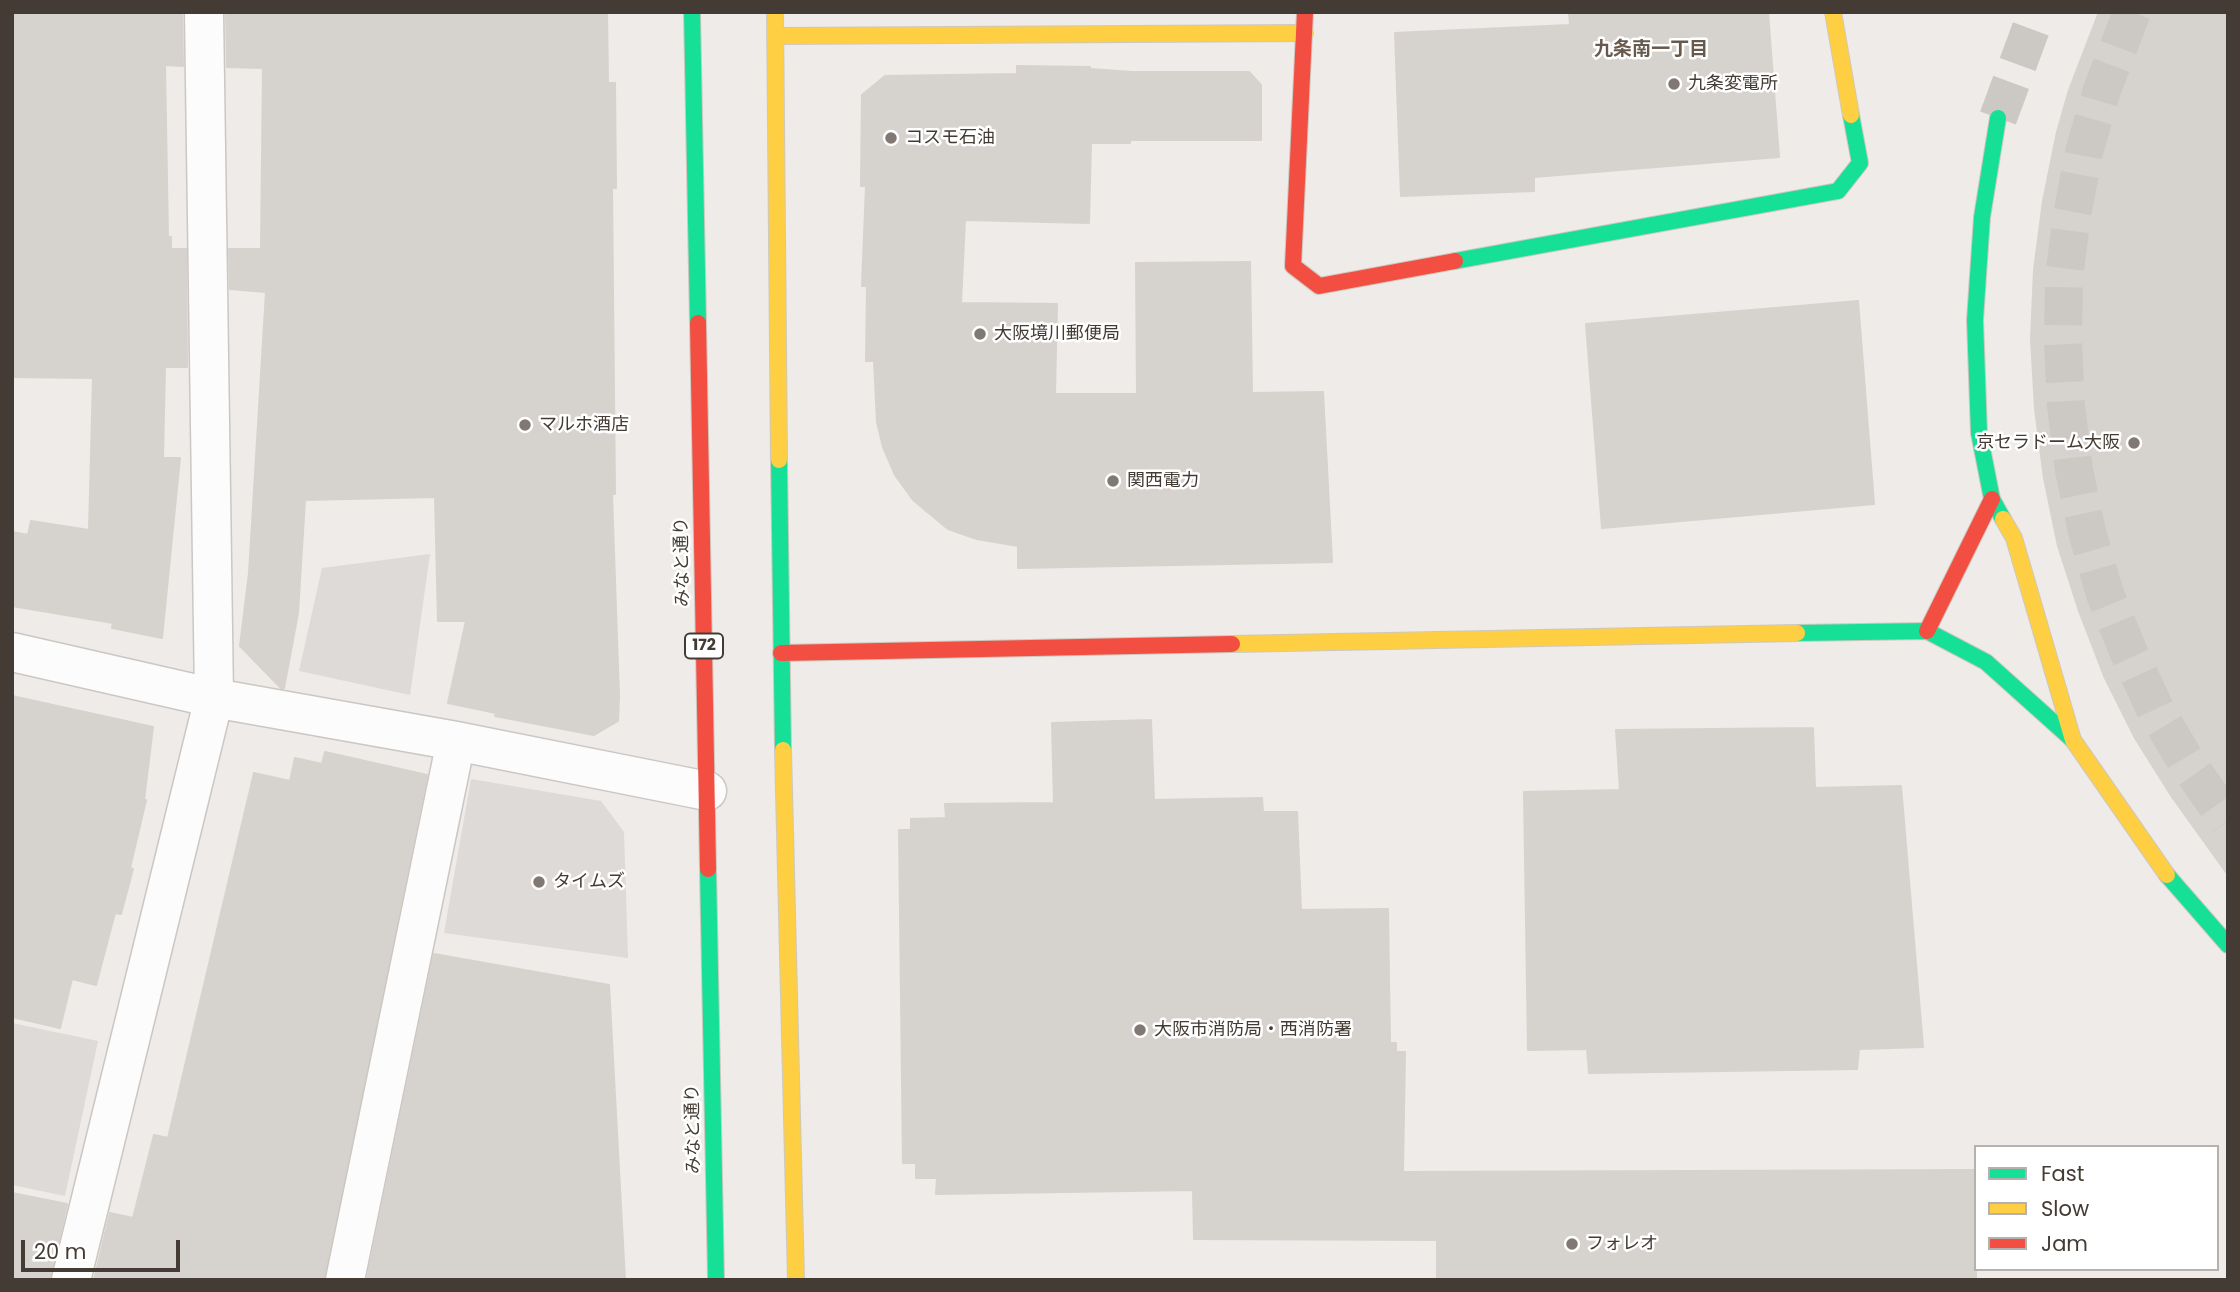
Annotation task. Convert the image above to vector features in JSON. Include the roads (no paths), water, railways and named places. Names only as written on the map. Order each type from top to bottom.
[{"type":"main road","name":"みなと通り","points":[[692,12],[716,1280]]},
{"type":"main road","points":[[775,12],[781,653],[796,1280]]},
{"type":"main road","points":[[1305,12],[1293,266],[1319,286],[1838,191],[1860,163],[1833,12]]},
{"type":"main road","points":[[776,36],[1304,33]]},
{"type":"main road","points":[[1998,118],[1982,217],[1975,320],[1979,433],[1992,499],[2014,538],[2073,740]]},
{"type":"main road","points":[[1927,631],[1992,499]]},
{"type":"main road","points":[[781,653],[1927,631],[1986,662],[2073,740],[2150,853],[2197,913],[2228,945]]},
{"type":"street","points":[[71,1280],[214,698],[204,12]]},
{"type":"street","points":[[12,652],[214,698],[456,741],[707,791]]},
{"type":"street","points":[[345,1280],[456,741]]},
{"type":"tunnel","points":[[1998,118],[2037,12]]},
{"type":"tunnel","points":[[2132,12],[2102,90],[2084,152],[2072,215],[2064,278],[2066,406],[2074,470],[2087,532],[2105,594],[2156,711],[2189,766],[2228,821]]},
{"type":"place","name":"九条変電所","points":[[1674,84]]},
{"type":"place","name":"コスモ石油","points":[[891,138]]},
{"type":"place","name":"大阪境川郵便局","points":[[980,334]]},
{"type":"place","name":"マルホ酒店","points":[[525,425]]},
{"type":"place","name":"京セラドーム大阪","points":[[2134,443]]},
{"type":"place","name":"関西電力","points":[[1113,481]]},
{"type":"place","name":"タイムズ","points":[[539,882]]},
{"type":"place","name":"大阪市消防局・西消防署","points":[[1140,1030]]},
{"type":"place","name":"フォレオ","points":[[1572,1244]]},
{"type":"district","name":"九条南一丁目","points":[[1651,50]]}]
